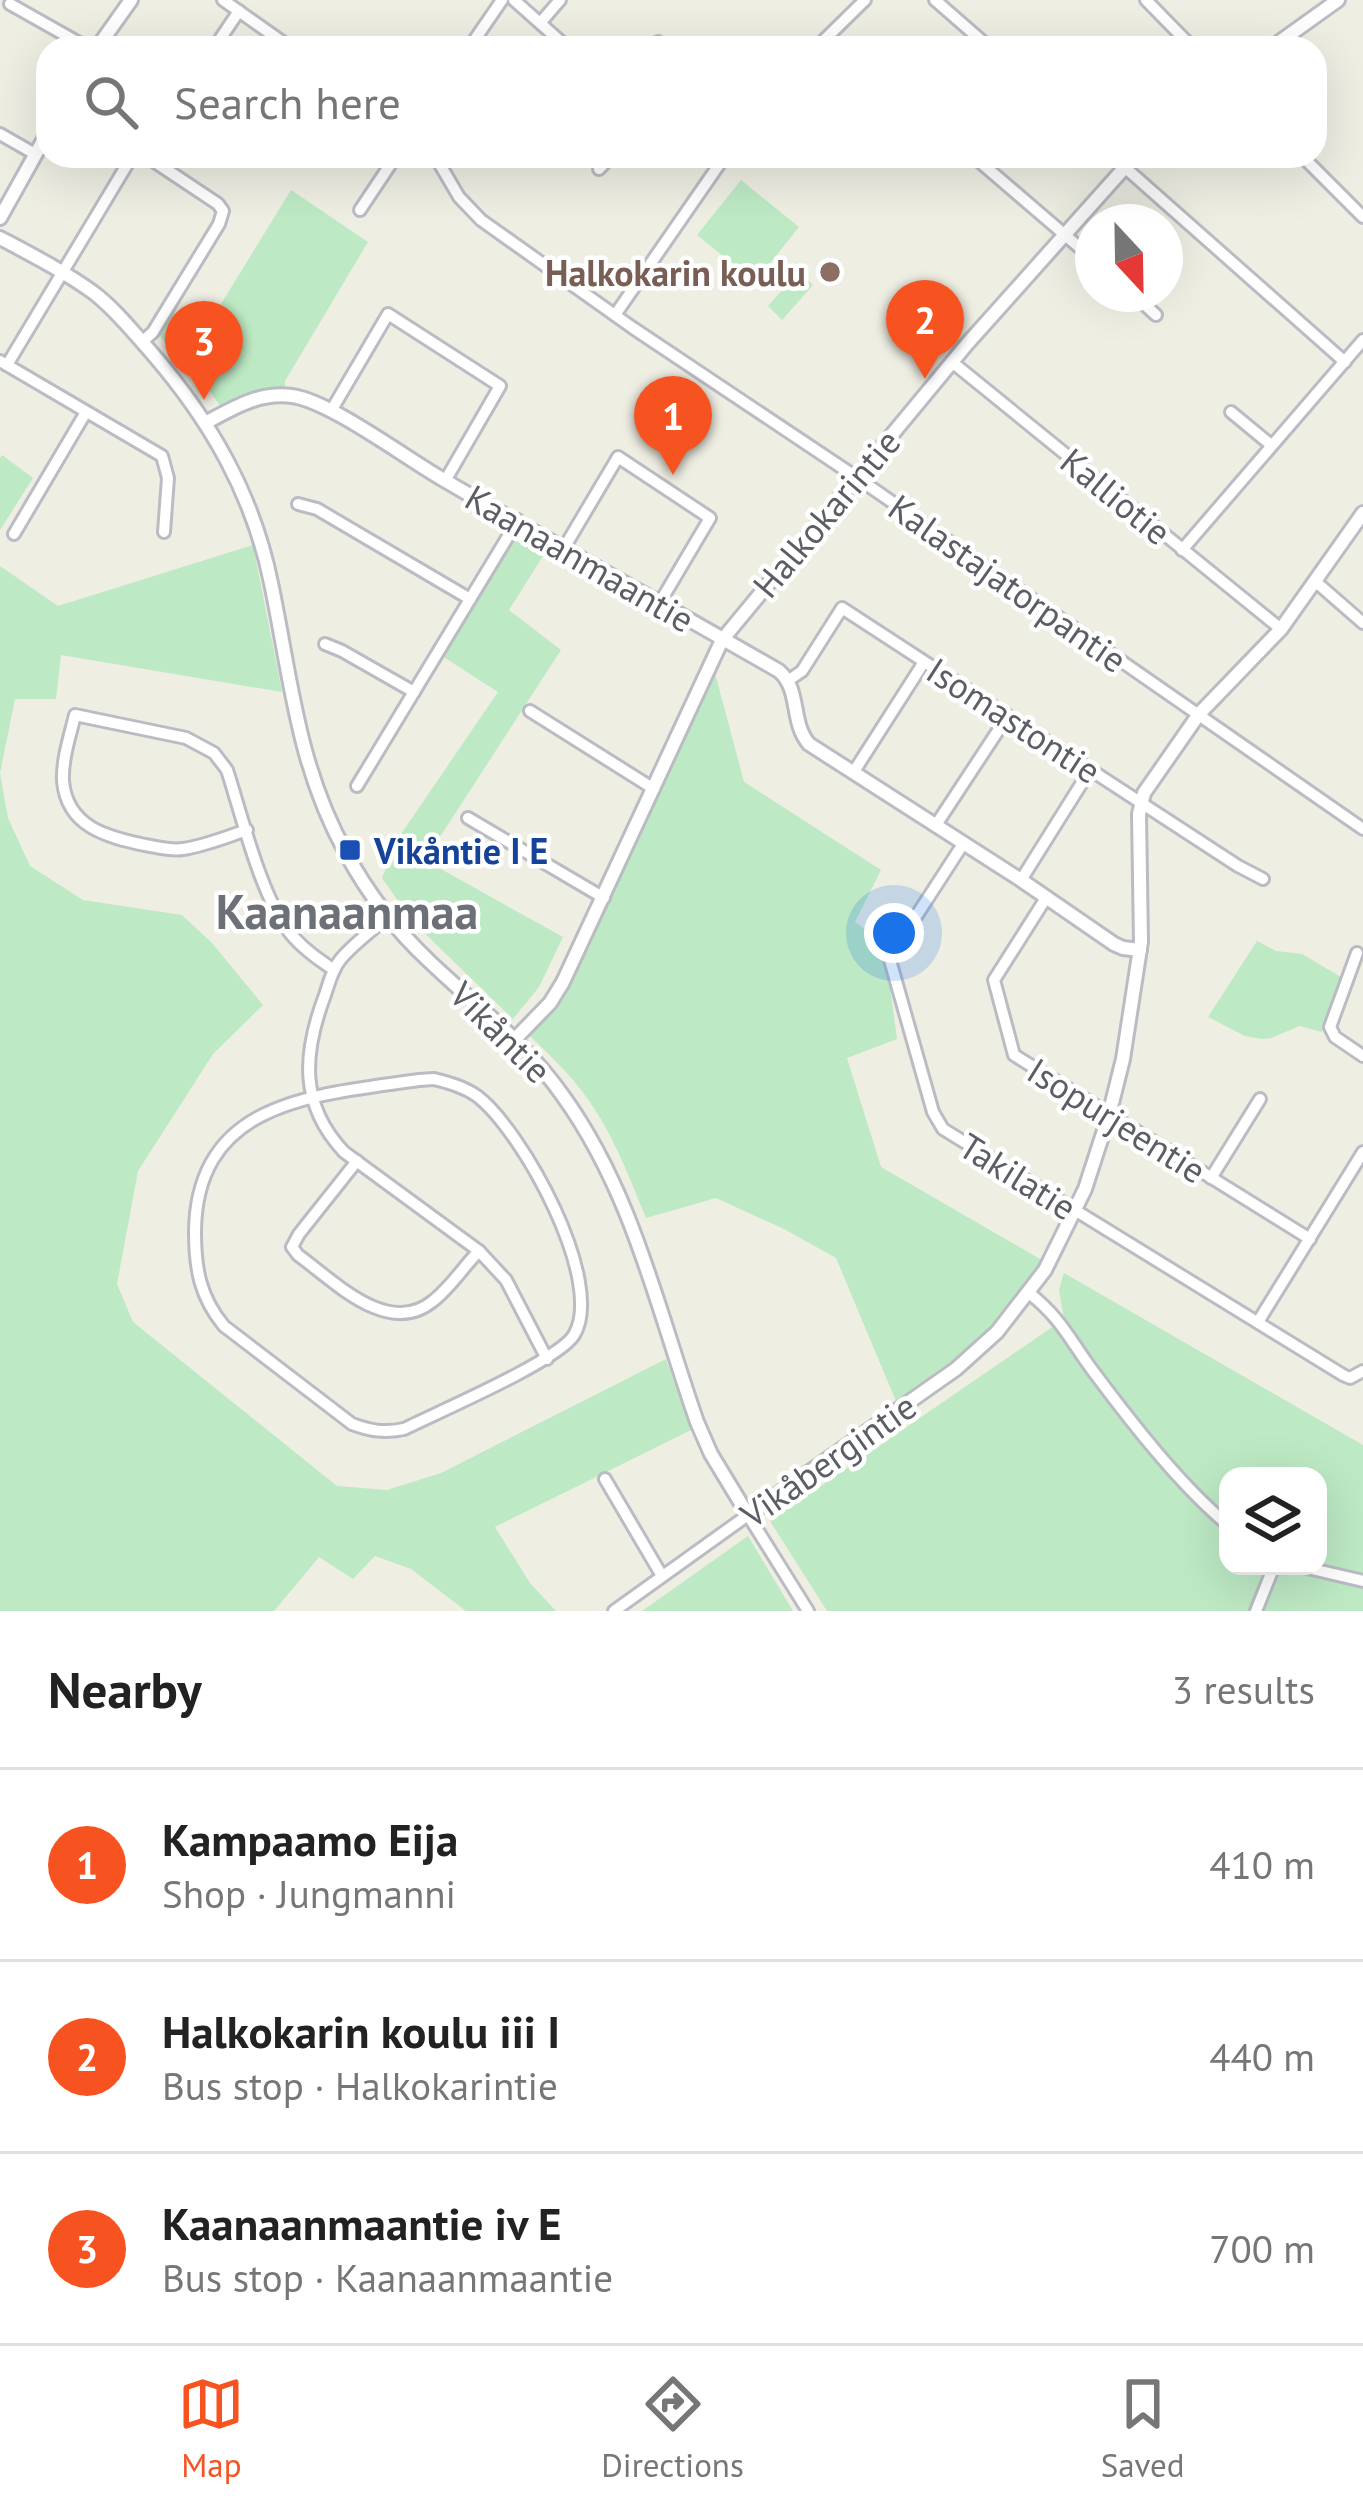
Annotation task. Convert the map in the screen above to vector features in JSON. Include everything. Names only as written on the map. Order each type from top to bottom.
[{"type":"street","points":[[106,36],[131,0]]},
{"type":"street","points":[[223,0],[274,36]]},
{"type":"street","points":[[478,36],[502,0]]},
{"type":"street","points":[[514,0],[556,36]]},
{"type":"street","points":[[542,22],[560,0]]},
{"type":"street","points":[[828,36],[865,0]]},
{"type":"street","points":[[935,0],[976,36]]},
{"type":"street","points":[[1146,0],[1181,36]]},
{"type":"street","points":[[1288,36],[1338,0]]},
{"type":"street","points":[[10,4],[67,36]]},
{"type":"street","points":[[222,36],[239,11]]},
{"type":"street","points":[[0,134],[35,154],[0,218]]},
{"type":"street","points":[[125,168],[64,274],[3,363],[162,457],[167,478],[164,532]]},
{"type":"street","points":[[142,342],[153,332],[223,211],[164,168]]},
{"type":"street","points":[[359,210],[388,168]]},
{"type":"street","name":"Kalastajatorpantie","points":[[443,168],[481,220],[1363,829]]},
{"type":"street","points":[[615,315],[716,168]]},
{"type":"street","points":[[987,168],[1075,243]]},
{"type":"street","name":"Halkokarintie","points":[[515,1039],[556,994],[722,640],[952,362],[1124,168]]},
{"type":"street","points":[[1137,168],[1345,362]]},
{"type":"street","points":[[1314,168],[1363,217]]},
{"type":"street","points":[[0,238],[106,303],[207,422]]},
{"type":"street","points":[[1153,312],[1156,315]]},
{"type":"street","points":[[331,411],[388,314],[500,386],[445,481]]},
{"type":"street","points":[[1182,550],[1363,340]]},
{"type":"street","name":"Kalliotie","points":[[952,362],[1281,629]]},
{"type":"street","name":"Kaanaanmaantie","points":[[207,422],[245,401],[266,396],[298,397],[331,411],[789,680]]},
{"type":"street","points":[[14,534],[86,412]]},
{"type":"street","points":[[1232,412],[1271,445]]},
{"type":"street","name":"Vikåntie","points":[[207,422],[235,474],[259,536],[304,756],[345,853],[388,916],[428,960],[515,1039],[563,1095],[605,1164],[648,1270],[697,1422],[748,1515]]},
{"type":"street","points":[[564,548],[617,457],[710,518],[659,604]]},
{"type":"street","points":[[298,503],[317,509],[470,598]]},
{"type":"street","points":[[1142,802],[1199,714],[1281,629],[1363,513]]},
{"type":"street","points":[[357,786],[518,520]]},
{"type":"street","points":[[1316,582],[1363,623]]},
{"type":"street","name":"Isomastontie","points":[[789,680],[802,671],[842,608],[1263,879]]},
{"type":"street","points":[[325,644],[414,692]]},
{"type":"street","points":[[853,773],[924,662]]},
{"type":"street","points":[[789,680],[802,736],[809,744],[1114,944],[1140,950]]},
{"type":"street","points":[[530,711],[654,789]]},
{"type":"street","points":[[247,830],[174,850],[90,829],[73,810],[64,788],[64,763],[75,715],[187,738],[214,754],[227,770],[280,920],[303,947],[334,970]]},
{"type":"street","points":[[936,825],[1007,717]]},
{"type":"street","points":[[1021,880],[1090,770]]},
{"type":"street","name":"Vikåbergintie","points":[[614,1611],[956,1370],[998,1331],[1045,1270],[1076,1212],[1109,1115],[1133,1008],[1140,950],[1142,802]]},
{"type":"street","points":[[468,818],[604,898]]},
{"type":"street","name":"Takilatie","points":[[963,844],[890,960],[938,1122],[949,1134],[1343,1375],[1350,1378],[1363,1371]]},
{"type":"street","name":"Isopurjeentie","points":[[1046,898],[994,980],[1017,1059],[1310,1239]]},
{"type":"street","points":[[388,916],[334,970],[309,1045],[313,1098],[324,1127],[344,1152],[479,1251],[506,1280],[547,1359]]},
{"type":"street","points":[[1357,953],[1330,1027],[1335,1037],[1363,1056]]},
{"type":"street","points":[[434,1079],[466,1089],[493,1110],[529,1161],[555,1210],[579,1280],[582,1309],[576,1332],[564,1347],[404,1429],[386,1432],[352,1424],[224,1326],[203,1294],[196,1270],[196,1209],[211,1162],[240,1128],[266,1111],[313,1098],[434,1079]]},
{"type":"street","points":[[1211,1178],[1259,1099]]},
{"type":"street","points":[[1258,1322],[1363,1152]]},
{"type":"street","points":[[357,1161],[299,1234],[292,1247],[298,1255],[374,1309],[408,1313],[434,1300],[479,1251]]},
{"type":"street","points":[[1029,1293],[1058,1318],[1120,1405],[1219,1516]]},
{"type":"street","points":[[605,1479],[662,1576]]},
{"type":"street","points":[[748,1515],[808,1611]]},
{"type":"street","points":[[1327,1573],[1363,1581]]},
{"type":"street","points":[[1256,1611],[1270,1575]]},
{"type":"green space","points":[[741,180],[799,227],[755,282],[697,235]]},
{"type":"green space","points":[[291,190],[368,242],[285,381],[285,390],[253,392],[221,407],[158,333],[171,311],[205,330]]},
{"type":"green space","points":[[798,272],[813,285],[782,320],[768,306]]},
{"type":"green space","points":[[2,455],[33,478],[0,530],[0,458]]},
{"type":"green space","points":[[511,538],[543,556],[509,610],[561,650],[434,846],[439,868],[563,937],[539,987],[513,1019],[413,922],[382,878],[399,837],[498,692],[442,656]]},
{"type":"green space","points":[[253,545],[282,692],[61,655],[56,699],[15,699],[0,773],[0,566],[58,606]]},
{"type":"green space","points":[[714,669],[744,782],[881,870],[855,922],[884,943],[897,1039],[847,1058],[881,1167],[1042,1260],[985,1333],[898,1406],[836,1258],[716,1198],[646,1218],[592,1105],[528,1034],[555,1009]]},
{"type":"green space","points":[[0,773],[8,818],[30,866],[83,900],[182,915],[263,1005],[213,1054],[138,1171],[117,1284],[133,1322],[337,1486],[387,1490],[441,1473],[666,1359],[691,1430],[495,1527],[530,1583],[556,1611],[466,1611],[411,1569],[375,1556],[353,1579],[319,1557],[274,1611],[0,1611]]},
{"type":"green space","points":[[1257,941],[1276,951],[1302,954],[1341,977],[1322,1032],[1300,1026],[1262,1039],[1245,1036],[1208,1017]]},
{"type":"green space","points":[[1064,1273],[1363,1445],[1363,1611],[827,1611],[770,1521],[1064,1319],[1059,1290]]},
{"type":"green space","points":[[748,1536],[793,1611],[642,1611]]},
{"type":"place","name":"Halkokarin koulu","points":[[830,272]]},
{"type":"place","name":"Halkokarin koulu iii I","points":[[925,379]]},
{"type":"place","name":"Kaanaanmaantie iv E","points":[[204,400]]},
{"type":"place","name":"Kampaamo Eija","points":[[673,475]]},
{"type":"place","name":"Vikåntie I E","points":[[350,850]]},
{"type":"district","name":"Kaanaanmaa","points":[[347,911]]}]
